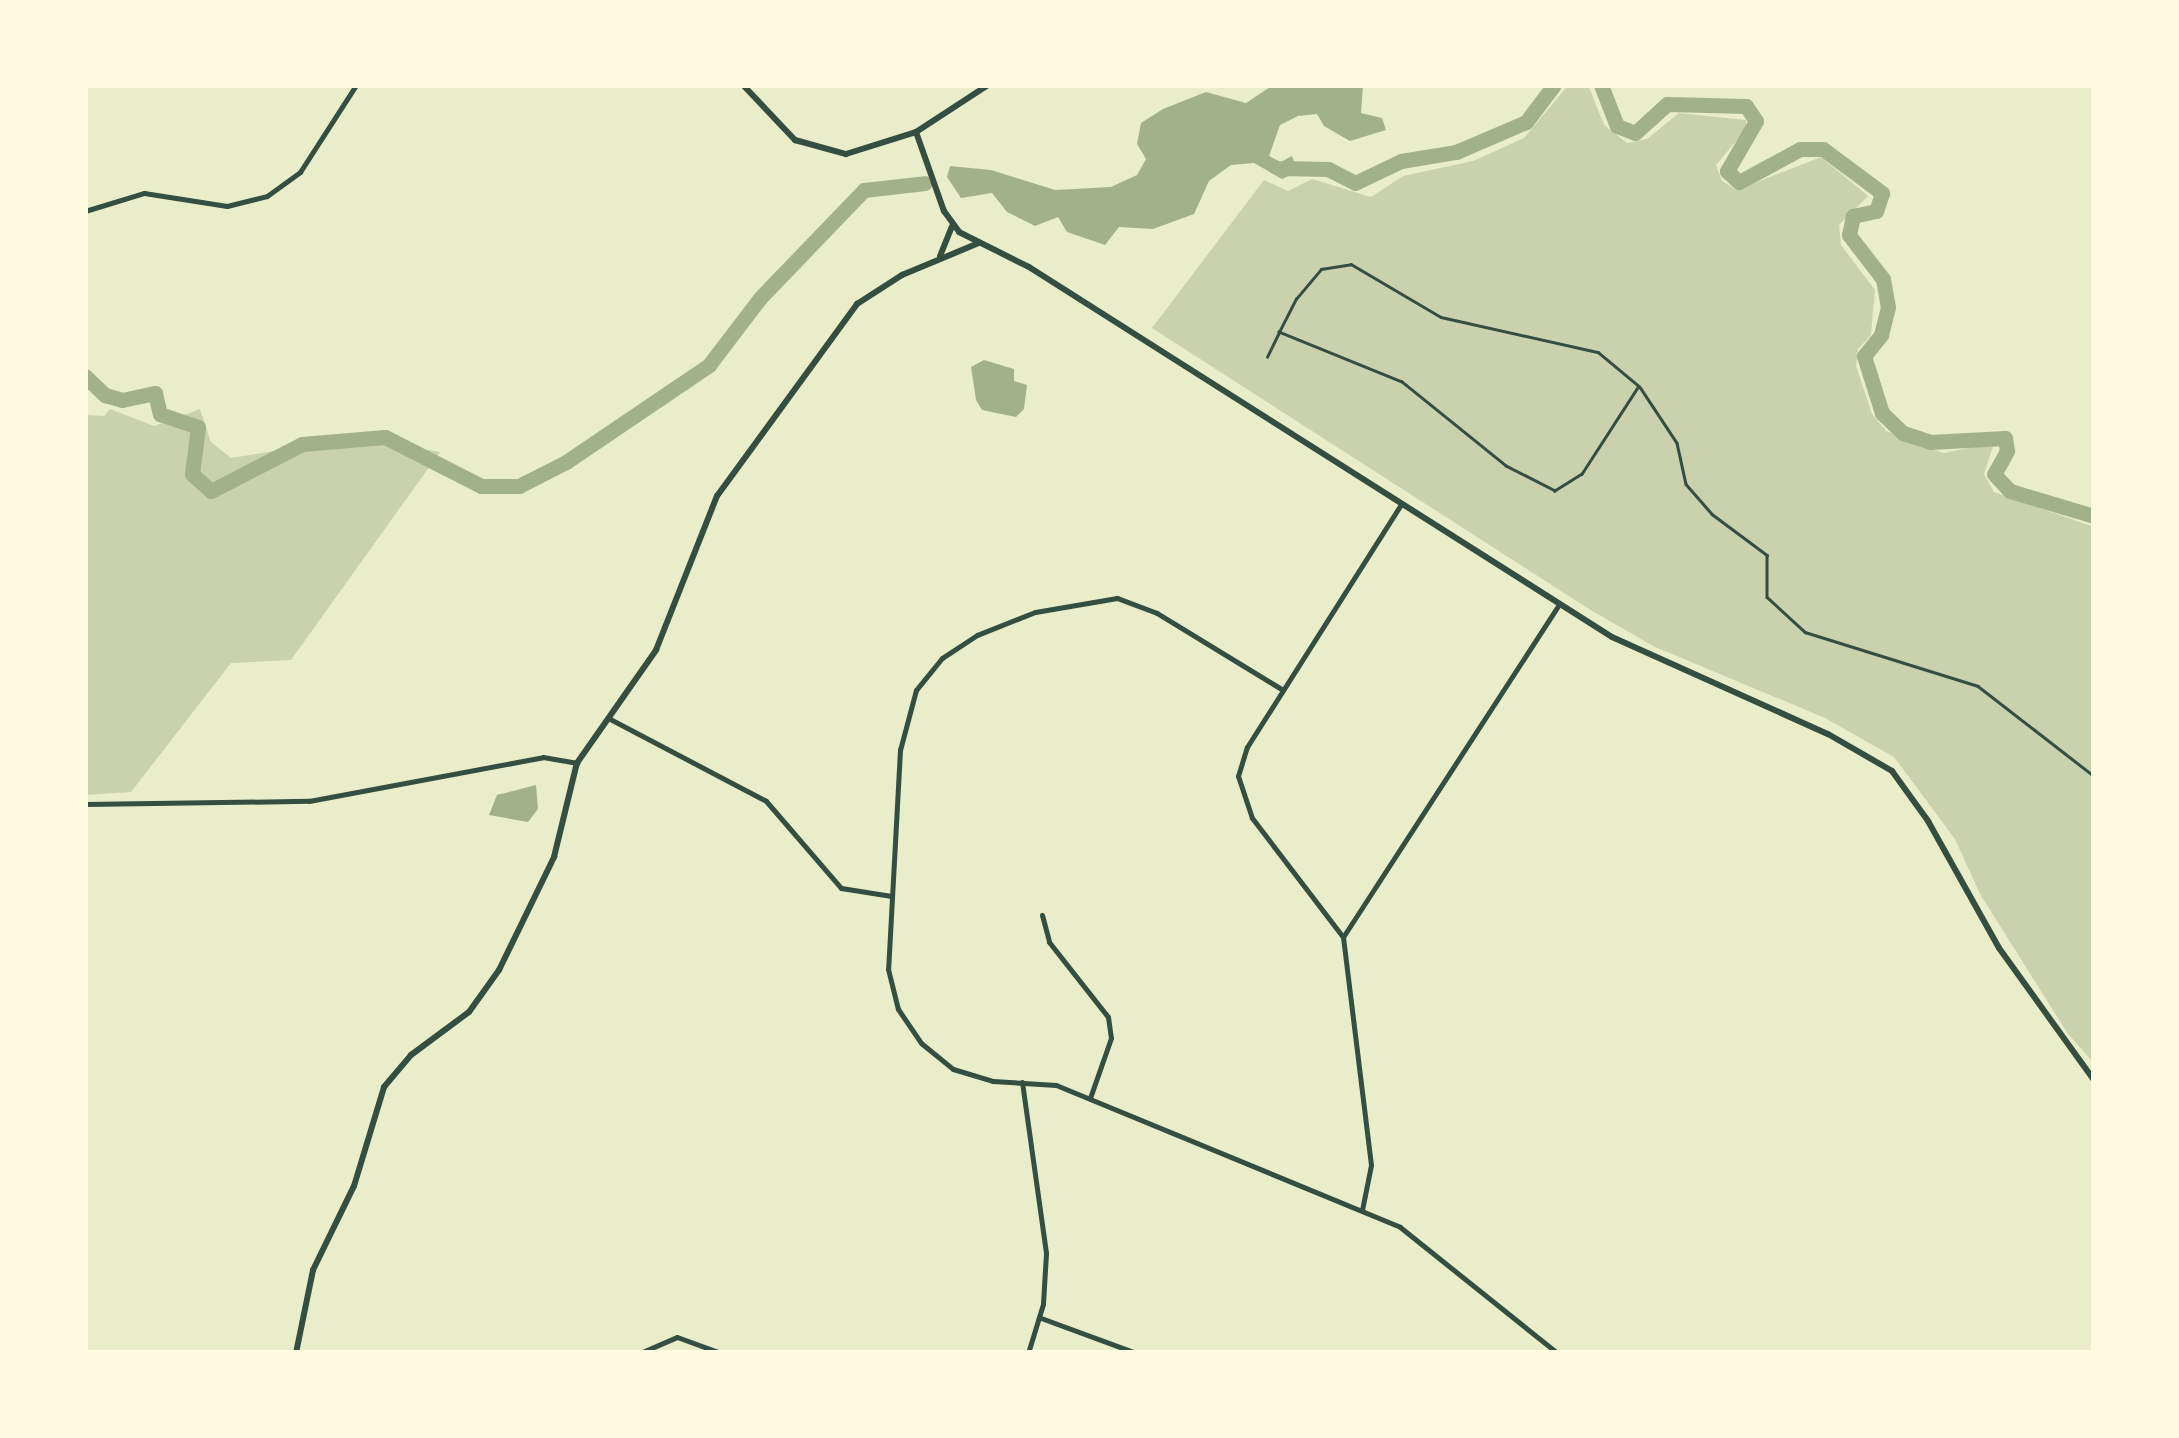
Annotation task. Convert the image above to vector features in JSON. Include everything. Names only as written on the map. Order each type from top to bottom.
[{"type":"street","points":[[85,211],[144,193],[227,206],[267,196],[300,172],[356,85]]},
{"type":"street","points":[[743,85],[780,128],[819,151],[860,152],[916,132],[988,85]]},
{"type":"street","points":[[916,132],[952,226],[1029,267],[1559,605],[1641,653],[1828,734],[1892,770],[1923,812],[1999,948],[2094,1080]]},
{"type":"street","points":[[940,256],[952,226]]},
{"type":"street","points":[[296,1353],[312,1270],[354,1186],[379,1096],[403,1062],[462,1019],[489,988],[554,858],[577,763],[656,650],[716,496],[758,432],[857,304],[940,256],[979,242]]},
{"type":"street","points":[[2094,406],[2094,421]]},
{"type":"street","points":[[1362,1210],[1371,1165],[1343,937],[1263,835],[1242,797],[1243,756],[1401,504]]},
{"type":"street","points":[[1283,690],[1157,613],[1117,598],[1055,606],[976,635],[927,673],[908,710],[891,896],[888,969],[908,1027],[954,1068],[1090,1098],[1362,1210],[1418,1238],[1558,1353]]},
{"type":"street","points":[[1343,937],[1559,605]]},
{"type":"street","points":[[610,719],[766,802],[842,888],[891,896]]},
{"type":"street","points":[[85,804],[310,801],[384,792],[532,758],[577,763]]},
{"type":"street","points":[[1042,916],[1049,942],[1108,1017],[1110,1038],[1090,1098]]},
{"type":"street","points":[[1022,1082],[1046,1252],[1041,1318],[1028,1353]]},
{"type":"street","points":[[1041,1318],[1136,1353]]},
{"type":"street","points":[[640,1353],[677,1337],[721,1353]]},
{"type":"path","points":[[1268,356],[1279,332],[1322,269],[1351,264],[1441,317],[1598,352],[1639,386],[1677,444],[1686,484],[1712,514],[1767,556],[1767,597],[1804,632],[1978,686],[2094,776]]},
{"type":"path","points":[[1279,332],[1402,382],[1506,466],[1556,491],[1582,474],[1639,386]]},
{"type":"shaded area","points":[[1273,85],[1363,85],[1361,113],[1382,118],[1386,130],[1350,141],[1324,126],[1317,114],[1298,116],[1280,125],[1269,156],[1281,162],[1292,156],[1298,172],[1282,179],[1254,163],[1231,165],[1209,181],[1194,214],[1153,229],[1119,227],[1105,245],[1067,232],[1058,217],[1035,226],[1007,212],[992,193],[961,198],[947,177],[950,166],[991,170],[1055,190],[1111,187],[1137,175],[1146,159],[1137,144],[1141,123],[1163,109],[1206,92],[1246,103]]},
{"type":"shaded area","points":[[1589,87],[1604,125],[1627,143],[1647,139],[1679,113],[1746,120],[1746,129],[1716,165],[1722,181],[1737,190],[1821,157],[1868,196],[1839,225],[1841,245],[1875,290],[1871,335],[1858,349],[1856,366],[1872,414],[1886,431],[1943,453],[1994,443],[1984,474],[1994,492],[2094,527],[2094,1063],[2068,1034],[1980,894],[1955,839],[1894,757],[1825,718],[1653,646],[1589,609],[1152,328],[1264,180],[1288,191],[1312,179],[1371,197],[1403,176],[1473,161],[1524,138],[1566,88]]},
{"type":"shaded area","points":[[984,360],[1014,369],[1014,381],[1027,385],[1024,409],[1016,417],[982,410],[976,400],[971,367]]},
{"type":"shaded area","points":[[110,409],[154,426],[200,409],[211,442],[231,458],[354,438],[440,452],[291,660],[231,663],[131,792],[85,795],[85,415],[104,416]]},
{"type":"shaded area","points":[[536,785],[538,809],[528,822],[489,815],[497,795]]},
{"type":"waterway","points":[[1282,168],[1328,169],[1355,183],[1401,161],[1456,152],[1526,122],[1554,85]]},
{"type":"waterway","points":[[1601,85],[1617,126],[1635,133],[1667,104],[1746,106],[1756,121],[1727,171],[1739,182],[1800,149],[1823,149],[1882,193],[1876,211],[1853,216],[1849,235],[1883,279],[1888,307],[1881,335],[1864,356],[1882,413],[1903,433],[1930,442],[2005,438],[2007,451],[1994,474],[2010,491],[2094,516]]},
{"type":"waterway","points":[[85,376],[105,395],[122,400],[155,393],[160,414],[198,427],[192,474],[211,491],[302,444],[385,437],[481,486],[519,486],[566,462],[709,365],[760,298],[864,190],[925,183]]}]
